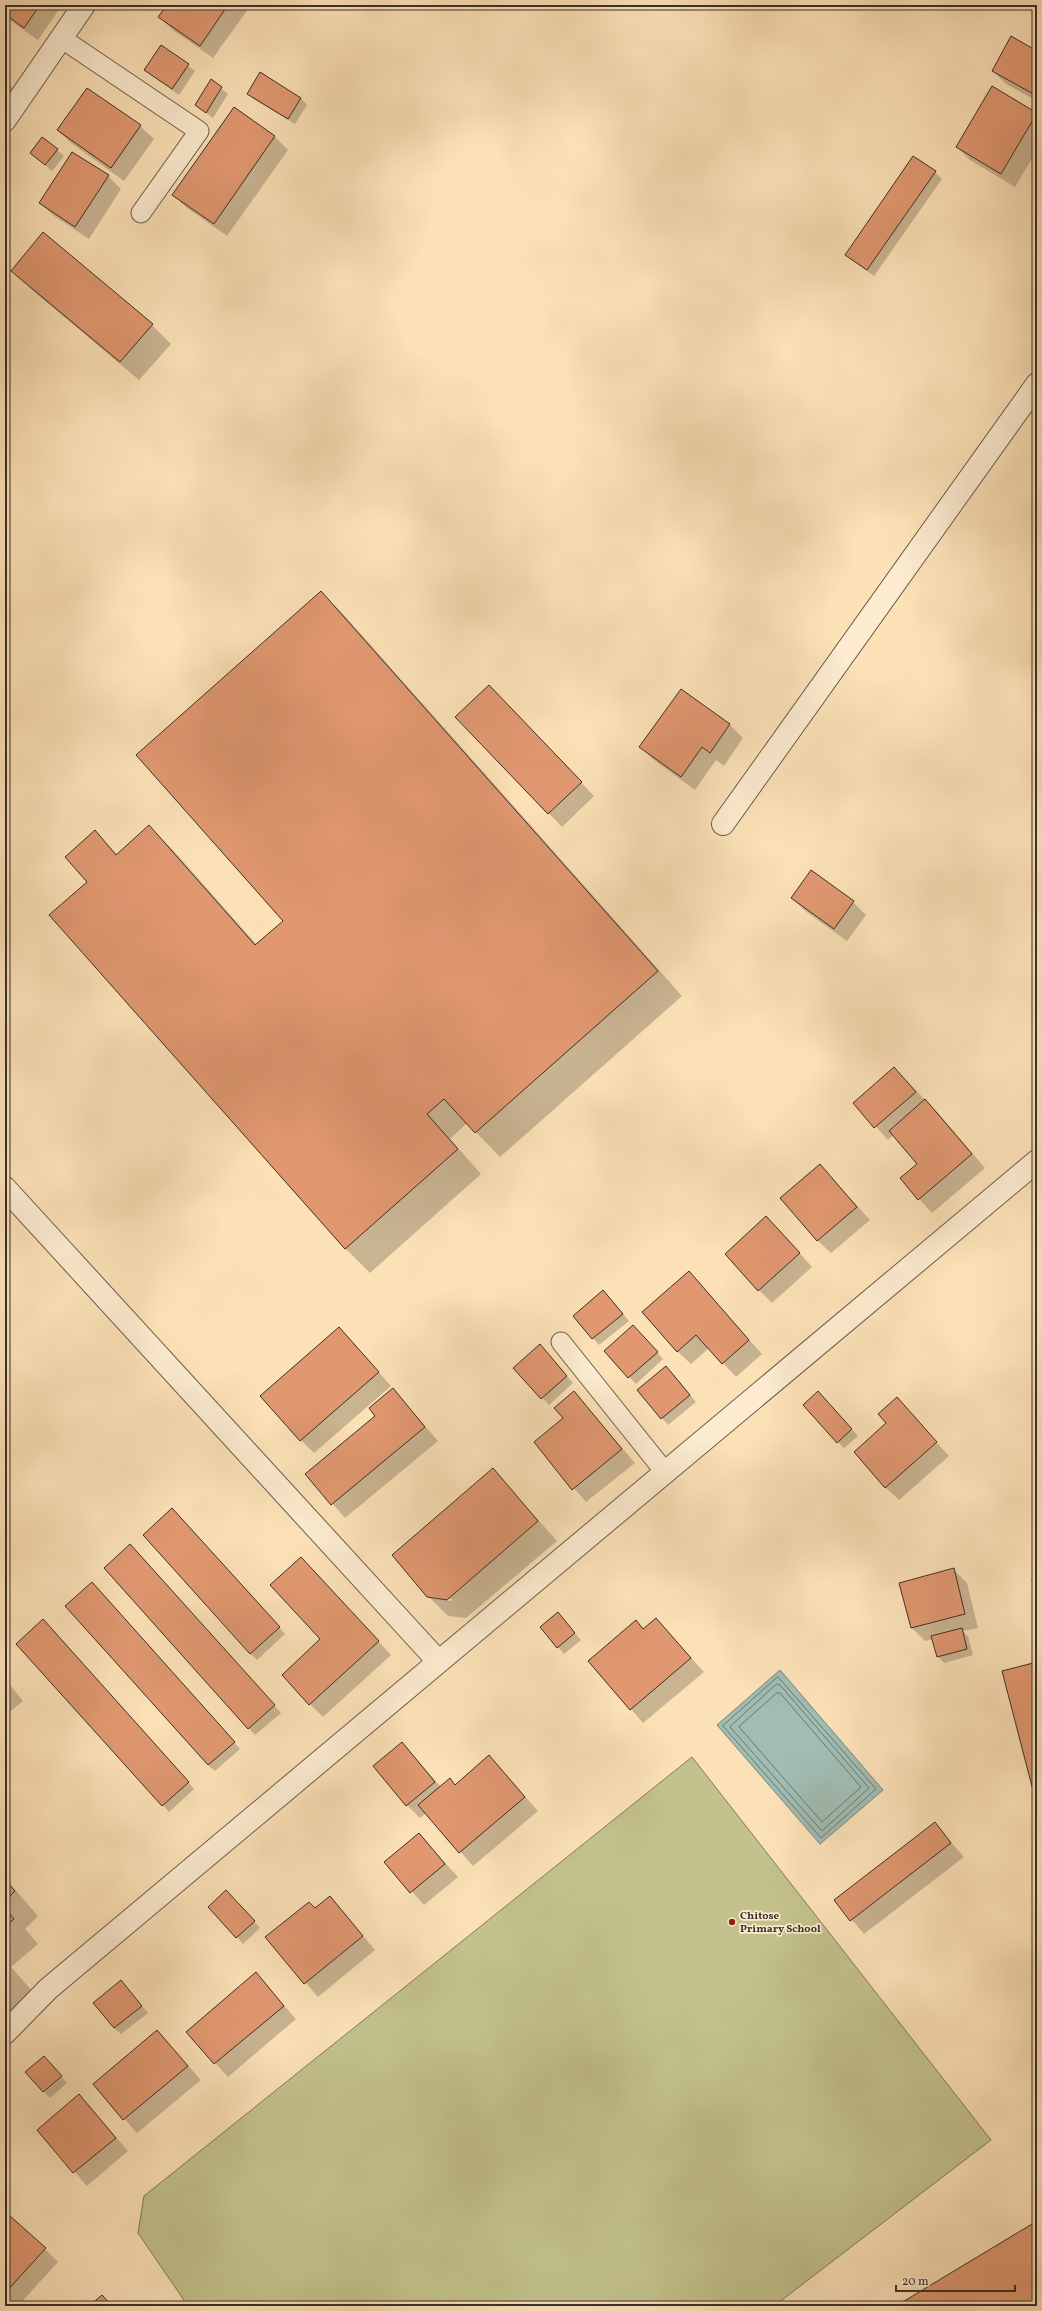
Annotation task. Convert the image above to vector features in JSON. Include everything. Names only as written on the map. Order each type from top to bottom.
[{"type":"street","points":[[5,120],[84,5]]},
{"type":"street","points":[[723,824],[1037,384]]},
{"type":"street","points":[[5,2033],[48,1989],[1037,1161]]},
{"type":"street","points":[[5,1188],[438,1661]]},
{"type":"lane","points":[[61,38],[199,131],[141,213]]},
{"type":"lane","points":[[561,1342],[666,1472]]},
{"type":"shaded area","points":[[692,1757],[991,2140],[774,2306],[188,2306],[138,2233],[144,2196]]},
{"type":"water","points":[[780,1670],[883,1790],[820,1844],[717,1725]]},
{"type":"building","points":[[5,5],[40,5],[24,28],[5,14]]},
{"type":"building","points":[[167,5],[228,5],[200,46],[158,17]]},
{"type":"building","points":[[1011,36],[1037,51],[1037,96],[992,71]]},
{"type":"building","points":[[161,45],[189,64],[172,89],[144,70]]},
{"type":"building","points":[[260,72],[301,98],[288,119],[247,94]]},
{"type":"building","points":[[211,79],[222,87],[206,113],[195,105]]},
{"type":"building","points":[[992,86],[1037,113],[1001,174],[956,147]]},
{"type":"building","points":[[87,88],[141,125],[111,168],[57,130]]},
{"type":"building","points":[[234,107],[275,136],[214,224],[172,195]]},
{"type":"building","points":[[42,137],[58,149],[45,165],[30,153]]},
{"type":"building","points":[[72,152],[109,175],[75,227],[39,203]]},
{"type":"building","points":[[913,156],[936,171],[867,270],[845,255]]},
{"type":"building","points":[[43,232],[153,324],[120,362],[11,271]]},
{"type":"building","points":[[321,591],[658,971],[475,1133],[444,1099],[427,1114],[458,1149],[345,1249],[49,915],[87,882],[65,857],[95,830],[116,855],[149,825],[255,945],[283,921],[136,755]]},
{"type":"building","points":[[489,685],[582,782],[548,814],[455,717]]},
{"type":"building","points":[[681,689],[730,724],[710,753],[702,747],[681,777],[639,747]]},
{"type":"building","points":[[811,870],[854,901],[834,929],[791,898]]},
{"type":"building","points":[[894,1067],[916,1092],[874,1128],[853,1103]]},
{"type":"building","points":[[925,1099],[972,1154],[918,1200],[900,1178],[917,1164],[889,1131]]},
{"type":"building","points":[[820,1164],[857,1207],[817,1241],[780,1198]]},
{"type":"building","points":[[766,1216],[800,1253],[758,1291],[725,1254]]},
{"type":"building","points":[[689,1271],[749,1340],[722,1364],[696,1335],[677,1352],[642,1312]]},
{"type":"building","points":[[603,1290],[623,1314],[592,1339],[573,1316]]},
{"type":"building","points":[[633,1325],[658,1352],[628,1378],[604,1351]]},
{"type":"building","points":[[339,1327],[379,1372],[300,1441],[260,1396]]},
{"type":"building","points":[[540,1344],[567,1376],[541,1399],[513,1368]]},
{"type":"building","points":[[666,1366],[690,1395],[661,1419],[637,1390]]},
{"type":"building","points":[[393,1388],[425,1427],[331,1505],[305,1474],[375,1416],[369,1408]]},
{"type":"building","points":[[574,1391],[622,1449],[572,1490],[534,1442],[563,1418],[554,1408]]},
{"type":"building","points":[[818,1391],[852,1429],[837,1443],[803,1405]]},
{"type":"building","points":[[897,1397],[937,1442],[885,1488],[854,1452],[886,1423],[878,1414]]},
{"type":"building","points":[[493,1468],[538,1521],[447,1600],[427,1597],[392,1555]]},
{"type":"building","points":[[172,1508],[280,1627],[250,1654],[143,1535]]},
{"type":"building","points":[[130,1544],[275,1705],[248,1729],[104,1568]]},
{"type":"building","points":[[301,1557],[379,1641],[309,1705],[282,1675],[320,1639],[270,1585]]},
{"type":"building","points":[[954,1568],[965,1614],[911,1628],[899,1583]]},
{"type":"building","points":[[1037,1578],[1037,1601],[1036,1601],[1032,1579]]},
{"type":"building","points":[[92,1582],[235,1742],[208,1765],[65,1606]]},
{"type":"building","points":[[558,1612],[575,1633],[557,1648],[540,1627]]},
{"type":"building","points":[[656,1618],[691,1658],[630,1710],[588,1661],[636,1620],[643,1629]]},
{"type":"building","points":[[43,1619],[189,1782],[162,1806],[16,1644]]},
{"type":"building","points":[[962,1628],[967,1649],[937,1657],[931,1636]]},
{"type":"building","points":[[1037,1662],[1037,1798],[1035,1798],[1002,1671]]},
{"type":"building","points":[[402,1742],[435,1782],[406,1806],[373,1766]]},
{"type":"building","points":[[489,1755],[525,1797],[459,1853],[418,1805],[450,1778],[455,1785]]},
{"type":"building","points":[[935,1822],[951,1843],[850,1921],[834,1900]]},
{"type":"building","points":[[419,1833],[445,1864],[410,1893],[384,1862]]},
{"type":"building","points":[[5,1880],[15,1891],[5,1901]]},
{"type":"building","points":[[226,1890],[255,1921],[236,1938],[208,1907]]},
{"type":"building","points":[[330,1896],[363,1936],[304,1984],[265,1937],[309,1902],[315,1908]]},
{"type":"building","points":[[5,1908],[14,1919],[5,1927]]},
{"type":"building","points":[[256,1972],[284,2006],[214,2064],[186,2032]]},
{"type":"building","points":[[121,1980],[142,2006],[114,2028],[93,2003]]},
{"type":"building","points":[[157,2030],[188,2066],[123,2120],[93,2084]]},
{"type":"building","points":[[44,2056],[62,2076],[43,2092],[25,2072]]},
{"type":"building","points":[[79,2094],[116,2138],[73,2173],[37,2130]]},
{"type":"building","points":[[10,2216],[46,2248],[5,2293],[5,2221]]},
{"type":"building","points":[[1037,2221],[1037,2306],[896,2306]]},
{"type":"building","points":[[102,2295],[112,2306],[89,2306]]},
{"type":"place","name":"Chitose Primary School","points":[[732,1922]]}]
